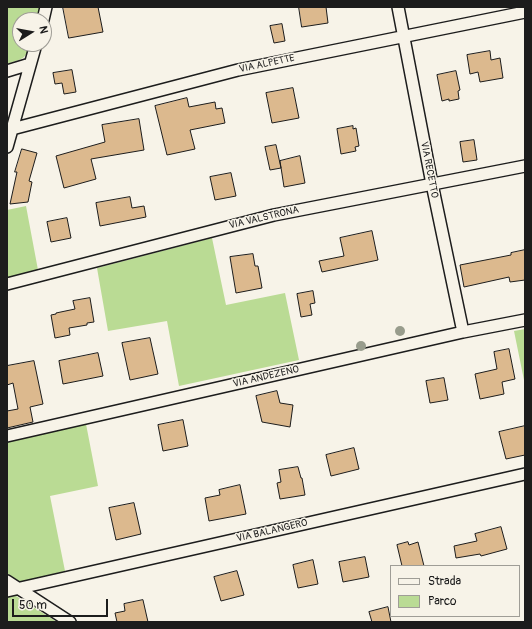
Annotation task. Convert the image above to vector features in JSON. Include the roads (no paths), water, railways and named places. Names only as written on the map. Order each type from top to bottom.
[{"type":"street","name":"VIA RECETTO","points":[[398,7],[432,184],[463,332]]},
{"type":"street","name":"VIA ALPETTE","points":[[12,129],[232,72],[525,12]]},
{"type":"street","points":[[7,147],[34,52]]},
{"type":"street","points":[[7,71],[30,64]]},
{"type":"street","name":"VIA VALSTRONA","points":[[7,284],[274,215],[525,166]]},
{"type":"street","name":"VIA ANDEZENO","points":[[7,436],[463,332],[525,320]]},
{"type":"street","name":"VIA BALANGERO","points":[[7,591],[525,474]]},
{"type":"street","points":[[7,581],[70,622]]}]
